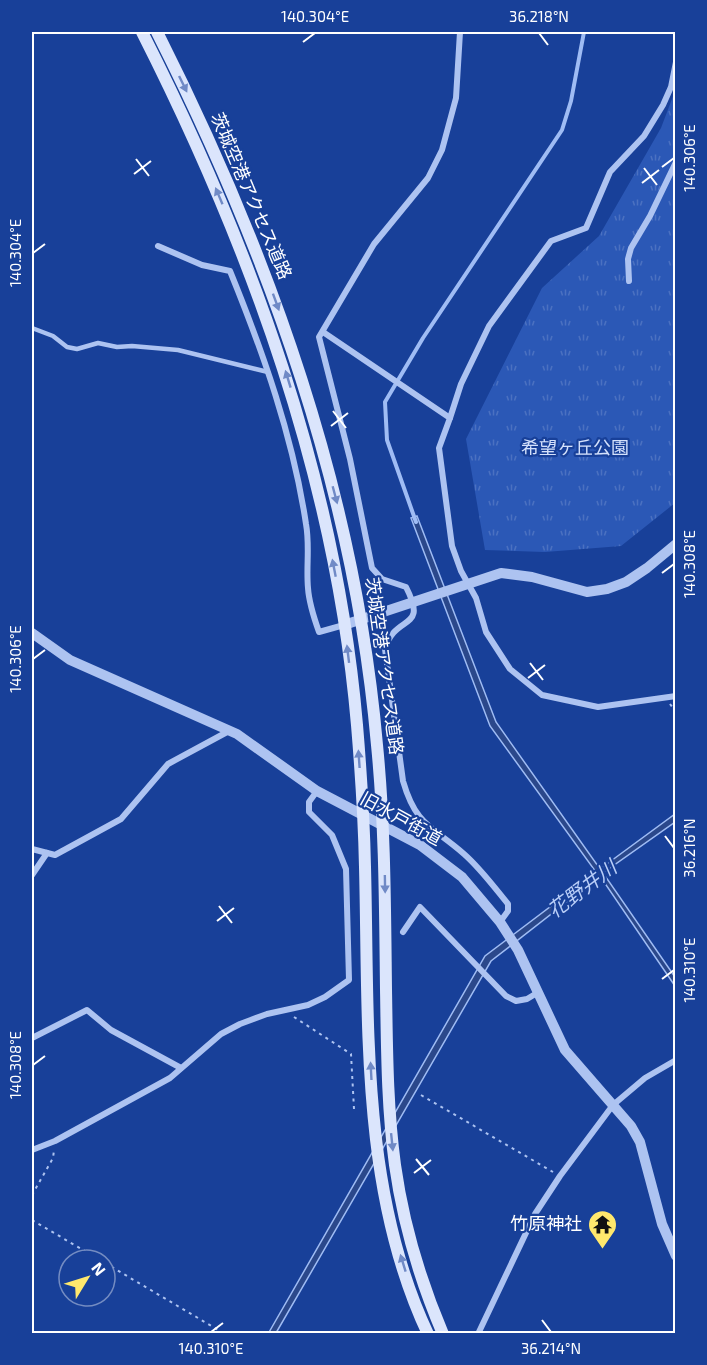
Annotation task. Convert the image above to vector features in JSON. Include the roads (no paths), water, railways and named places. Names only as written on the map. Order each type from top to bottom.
[{"type":"main road","name":"茨城空港アクセス道路","points":[[141,32],[222,204],[280,354],[307,444],[344,626],[356,721],[363,817],[367,994],[376,1128],[395,1238],[428,1334]]},
{"type":"main road","name":"茨城空港アクセス道路","points":[[157,32],[215,152],[258,253],[293,347],[344,530],[362,619],[377,742],[383,825],[388,1108],[395,1165],[407,1230],[443,1334]]},
{"type":"main road","points":[[421,1318],[422,1334]]},
{"type":"street","points":[[460,32],[456,98],[442,150],[428,178],[374,244],[319,337],[350,459],[372,568],[382,579],[406,587],[412,603],[413,618],[395,628],[385,650],[403,781],[414,813],[465,855],[508,904],[508,911],[500,922]]},
{"type":"street","points":[[675,62],[670,87],[663,105],[644,136],[610,172],[586,228],[551,241],[489,326],[461,384],[439,448],[452,546],[476,598],[486,632],[510,669],[542,695],[598,707],[675,696]]},
{"type":"street","points":[[629,281],[628,259],[631,248],[650,216],[675,162]]},
{"type":"street","points":[[158,246],[202,265],[230,271],[268,372],[306,523],[309,549],[308,586],[319,632],[344,626],[501,573],[532,577],[587,592],[607,589],[640,572],[675,544]]},
{"type":"street","points":[[323,332],[402,383],[450,418]]},
{"type":"street","name":"旧水戸街道","points":[[32,633],[70,660],[230,730],[258,747],[317,791],[420,845],[462,877],[508,932],[565,1050],[613,1105],[640,1142],[662,1224],[675,1256]]},
{"type":"street","points":[[32,849],[55,855],[121,819],[168,764],[230,730]]},
{"type":"street","points":[[32,1150],[55,1141],[170,1078],[221,1034],[240,1024],[308,1005],[326,997],[349,980],[346,868],[332,835],[309,812],[309,802],[317,791]]},
{"type":"street","points":[[32,875],[47,853]]},
{"type":"street","points":[[403,932],[420,907],[506,996],[516,1001],[537,993]]},
{"type":"street","points":[[32,1038],[87,1010],[111,1030],[181,1068]]},
{"type":"street","points":[[478,1334],[534,1214],[560,1176],[613,1105],[645,1078],[675,1060]]},
{"type":"lane","points":[[32,328],[53,336],[67,347],[77,349],[98,343],[117,347],[132,345],[178,350],[268,372]]},
{"type":"water","name":"花野井川","points":[[417,516],[496,722],[600,869],[675,814],[675,822],[603,873],[675,977],[675,986],[600,876],[491,961],[276,1333],[268,1334],[485,956],[596,872],[490,726],[411,518]]},
{"type":"waterway","points":[[416,522],[387,440],[385,402],[423,338],[562,130],[571,101],[584,32]]},
{"type":"place","name":"竹原神社","points":[[603,1250]]},
{"type":"park label","name":"希望ヶ丘公園","points":[[575,448]]}]
